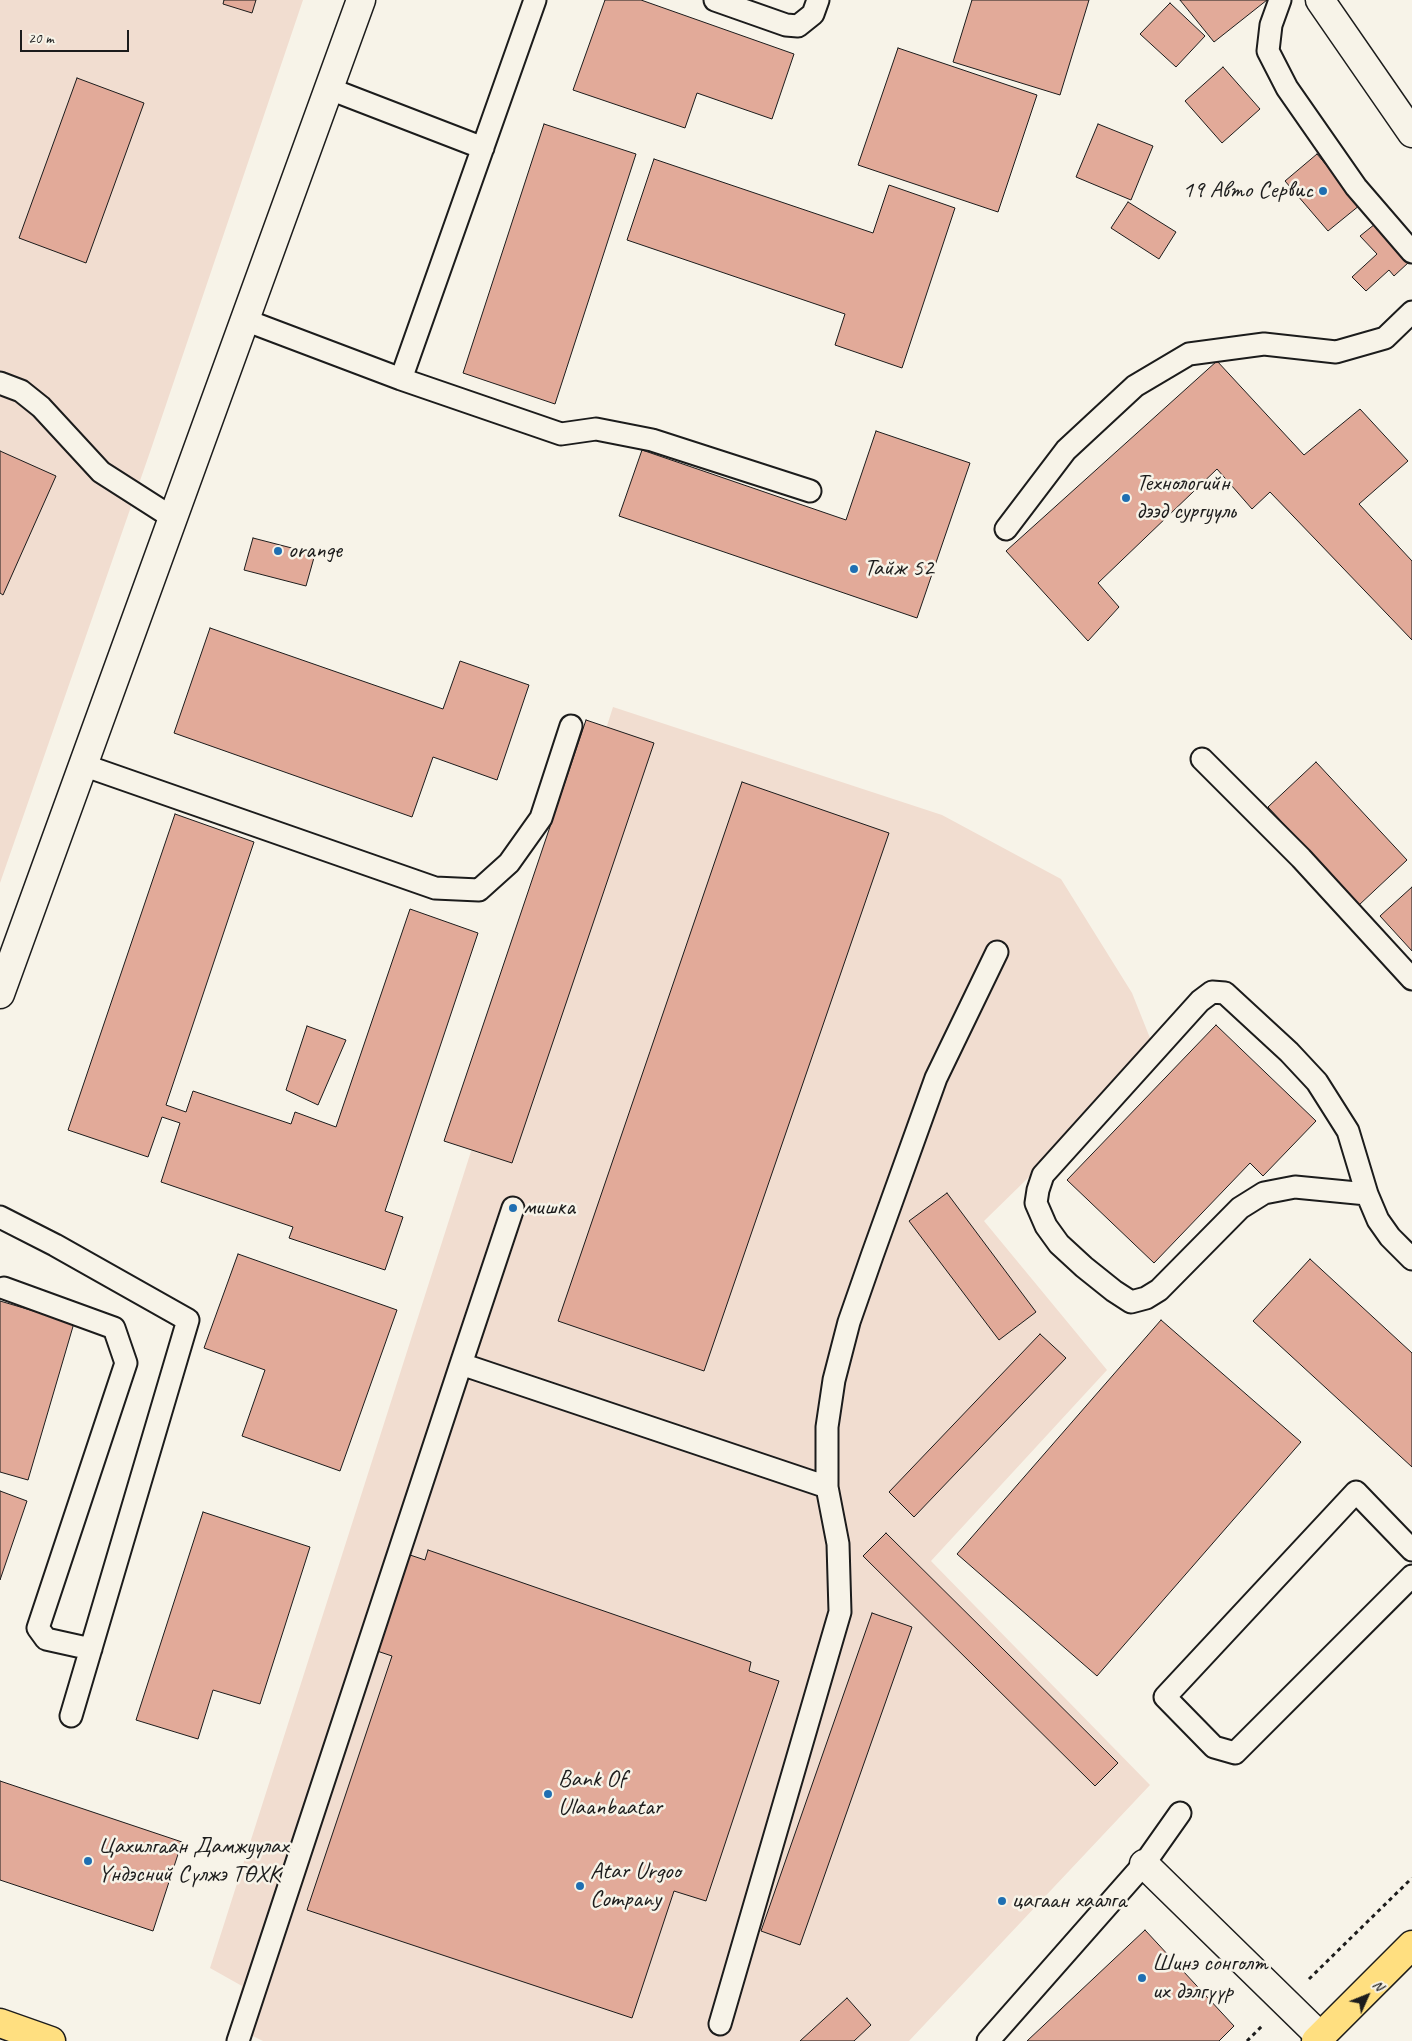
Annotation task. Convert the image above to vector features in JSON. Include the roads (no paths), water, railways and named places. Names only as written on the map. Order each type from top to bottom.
[{"type":"main road","points":[[0,994],[361,0]]},
{"type":"main road","points":[[1320,0],[1412,132]]},
{"type":"main road","points":[[1144,1864],[1286,2003],[1318,2039],[1412,1945]]},
{"type":"main road","points":[[0,2023],[51,2041]]},
{"type":"lane","points":[[401,379],[535,0]]},
{"type":"lane","points":[[715,0],[786,25],[798,26],[813,14],[818,0]]},
{"type":"lane","points":[[1280,0],[1271,25],[1268,51],[1286,88],[1356,187],[1412,252]]},
{"type":"lane","points":[[330,89],[483,148]]},
{"type":"lane","points":[[1006,528],[1066,450],[1135,386],[1190,354],[1264,344],[1336,352],[1386,338],[1412,312]]},
{"type":"lane","points":[[245,320],[401,379],[561,434],[596,430],[652,440],[810,492]]},
{"type":"lane","points":[[0,383],[20,391],[42,407],[101,472],[173,518]]},
{"type":"lane","points":[[83,765],[435,888],[479,890],[510,863],[541,818],[571,726]]},
{"type":"lane","points":[[1202,759],[1301,858],[1412,980]]},
{"type":"lane","points":[[720,2024],[840,1612],[838,1544],[826,1487],[829,1418],[834,1380],[849,1322],[936,1078],[997,952]]},
{"type":"lane","points":[[1367,1194],[1295,1187],[1264,1193],[1240,1208],[1159,1290],[1146,1298],[1131,1302],[1084,1267],[1059,1244],[1046,1226],[1036,1203],[1043,1175],[1200,1002],[1212,992],[1225,993],[1289,1052],[1317,1082],[1348,1131],[1367,1194],[1378,1220],[1390,1238],[1412,1259]]},
{"type":"lane","points":[[238,2041],[513,1208]]},
{"type":"lane","points":[[0,1217],[56,1245],[188,1320],[71,1716]]},
{"type":"lane","points":[[4,1288],[114,1328],[126,1363],[38,1628],[46,1638],[91,1649]]},
{"type":"lane","points":[[461,1364],[826,1487]]},
{"type":"lane","points":[[1412,1550],[1356,1492],[1165,1697],[1214,1747],[1235,1753],[1412,1576]]},
{"type":"lane","points":[[988,2041],[1144,1864],[1180,1813]]},
{"type":"place","name":"19 Авто Сервис","points":[[1323,191]]},
{"type":"place","name":"Технологийн дээд сургууль","points":[[1126,498]]},
{"type":"place","name":"orange","points":[[278,551]]},
{"type":"place","name":"Тайж 52","points":[[854,569]]},
{"type":"place","name":"мишка","points":[[513,1208]]},
{"type":"place","name":"Bank Of Ulaanbaatar","points":[[548,1794]]},
{"type":"place","name":"Цахилгаан Дамжуулах Үндэсний Сүлжэ ТӨХК","points":[[88,1861]]},
{"type":"place","name":"Atar Urgoo Company","points":[[580,1886]]},
{"type":"place","name":"цагаан хаалга","points":[[1002,1901]]},
{"type":"place","name":"Шинэ сонголт их дэлгүүр","points":[[1142,1978]]}]
